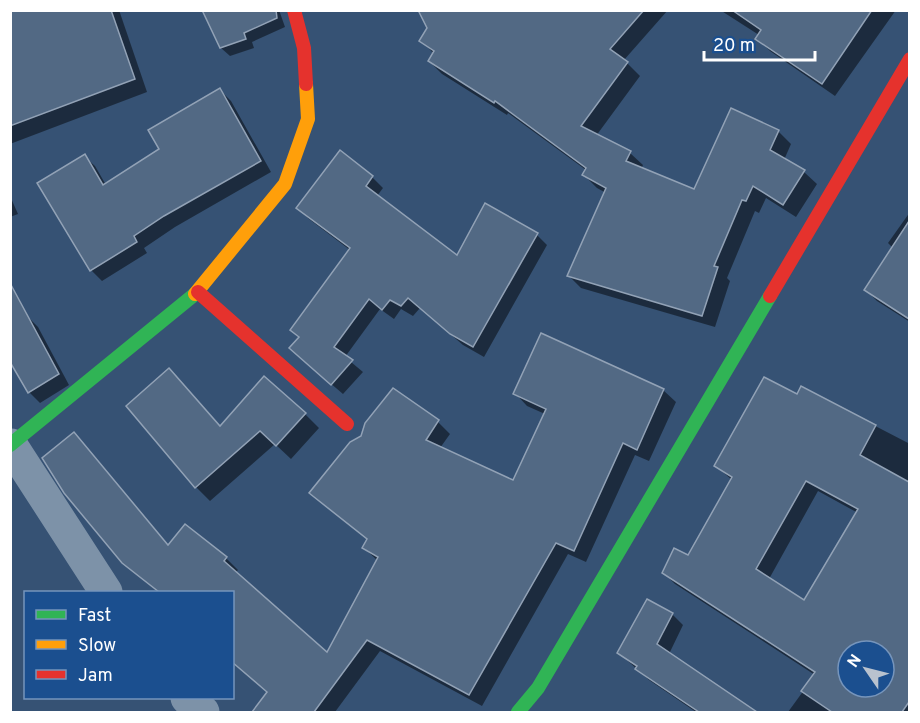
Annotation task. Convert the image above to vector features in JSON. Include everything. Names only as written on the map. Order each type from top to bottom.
[{"type":"street","points":[[105,591],[11,445],[198,292],[285,184],[309,119],[304,48],[294,10]]},
{"type":"street","points":[[518,712],[538,688],[909,59]]},
{"type":"street","points":[[198,292],[347,424]]},
{"type":"street","points":[[188,699],[203,712]]},
{"type":"building","points":[[10,10],[111,10],[135,79],[10,126]]},
{"type":"building","points":[[202,10],[276,10],[277,18],[244,33],[246,39],[220,48]]},
{"type":"building","points":[[418,10],[644,10],[610,49],[628,62],[581,126],[631,151],[626,161],[694,189],[731,108],[779,130],[770,150],[805,170],[783,205],[753,186],[746,201],[742,200],[714,266],[718,267],[702,316],[567,276],[606,188],[582,175],[586,168],[495,101],[494,103],[428,61],[434,51],[419,41],[427,28]]},
{"type":"building","points":[[732,10],[872,10],[822,84],[755,39],[761,30]]},
{"type":"building","points":[[220,88],[261,161],[164,216],[134,236],[137,242],[90,271],[37,183],[85,154],[103,185],[159,149],[148,130]]},
{"type":"building","points":[[340,150],[373,176],[366,186],[457,255],[485,203],[538,233],[473,347],[450,334],[408,298],[401,306],[390,300],[382,310],[369,299],[334,347],[353,360],[331,385],[289,348],[299,337],[290,330],[350,248],[296,208]]},
{"type":"building","points":[[909,221],[909,319],[864,290]]},
{"type":"building","points":[[10,283],[59,374],[28,393],[10,362]]},
{"type":"building","points":[[541,333],[664,389],[637,450],[623,443],[574,551],[556,543],[469,695],[367,640],[314,712],[252,712],[267,692],[234,664],[234,591],[158,591],[122,563],[64,493],[42,458],[74,432],[168,545],[185,524],[227,557],[224,561],[327,652],[378,557],[362,548],[367,539],[309,493],[350,442],[361,436],[365,423],[393,388],[439,420],[426,440],[513,480],[546,409],[513,394]]},
{"type":"building","points":[[169,368],[220,426],[264,376],[306,413],[276,446],[260,431],[195,488],[126,406]]},
{"type":"building","points":[[764,377],[797,394],[801,386],[876,425],[860,455],[909,482],[909,702],[902,712],[832,712],[801,691],[815,672],[662,573],[674,548],[688,555],[732,477],[714,466]],"holes":[[[806,481],[858,509],[804,600],[756,569]]]},
{"type":"building","points":[[647,599],[673,613],[657,644],[757,712],[699,712],[635,669],[637,666],[617,653]]},
{"type":"traffic: fast","points":[[10,445],[195,294]]},
{"type":"traffic: fast","points":[[518,712],[538,688],[770,296]]},
{"type":"traffic: slow","points":[[195,294],[285,184],[308,119],[306,84]]},
{"type":"traffic: jam","points":[[294,10],[304,48],[306,84]]},
{"type":"traffic: jam","points":[[770,296],[910,59]]},
{"type":"traffic: jam","points":[[198,292],[347,424]]}]
